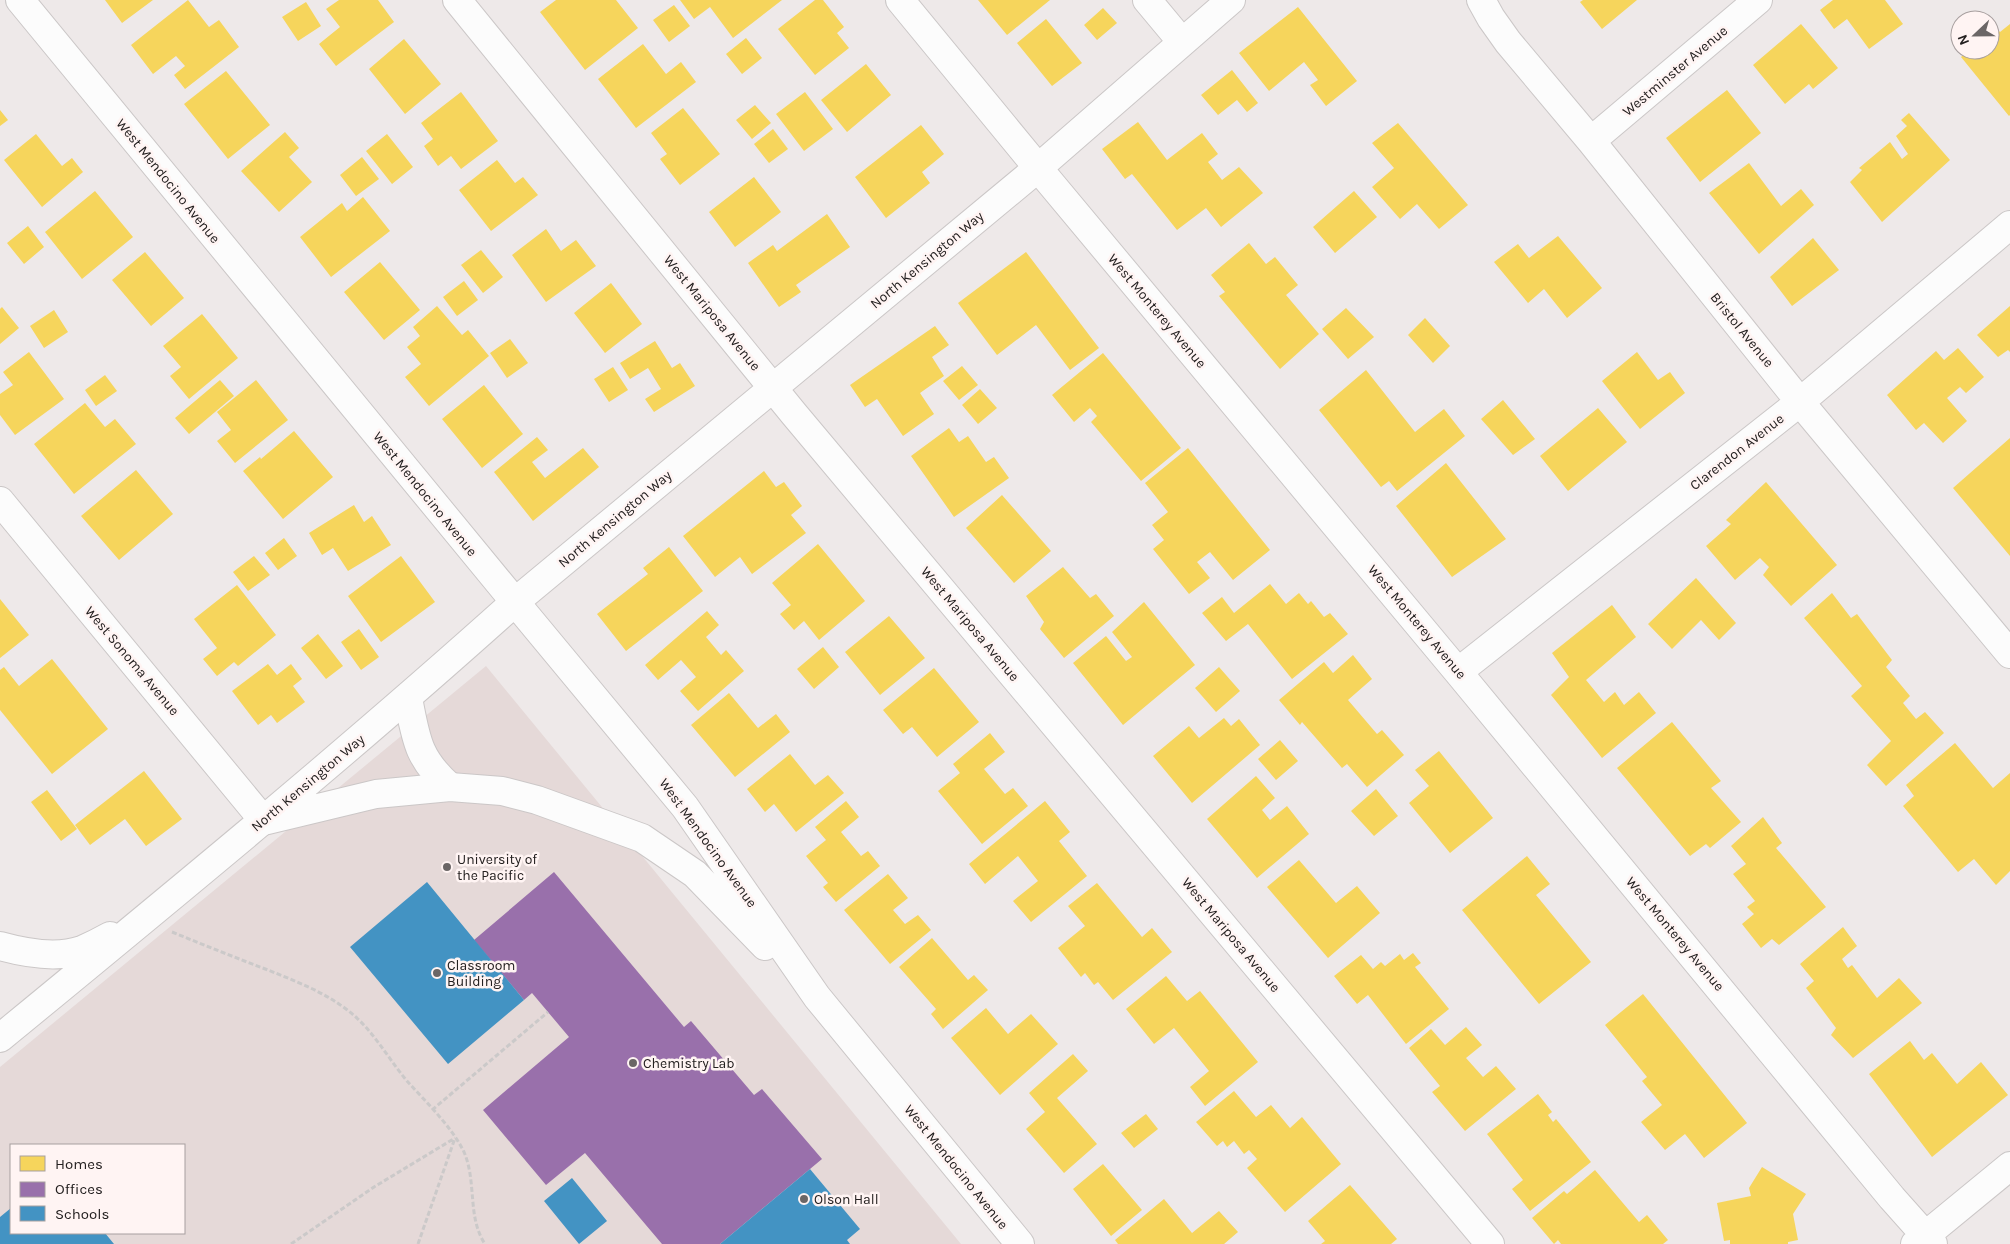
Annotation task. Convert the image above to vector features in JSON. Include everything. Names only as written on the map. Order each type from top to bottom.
[{"type":"street","name":"West Mendocino Avenue","points":[[20,0],[686,807],[817,997],[1020,1244]]},
{"type":"street","name":"West Mariposa Avenue","points":[[457,0],[772,388],[1490,1244]]},
{"type":"street","name":"West Monterey Avenue","points":[[900,0],[1458,672],[1892,1198],[1924,1241]]},
{"type":"street","points":[[1147,0],[1182,42]]},
{"type":"street","name":"North Kensington Way","points":[[0,1038],[264,821],[408,698],[515,602],[1038,168],[1232,0]]},
{"type":"street","name":"Bristol Avenue","points":[[1481,0],[1508,42],[1592,141],[1800,402],[2010,654]]},
{"type":"street","name":"Westminster Avenue","points":[[1592,141],[1758,0]]},
{"type":"street","name":"Clarendon Avenue","points":[[1458,672],[1800,402],[2010,225]]},
{"type":"street","name":"West Sonoma Avenue","points":[[0,500],[264,821]]},
{"type":"street","points":[[408,698],[418,745],[428,764],[450,787]]},
{"type":"street","name":"West Mendocino Avenue","points":[[264,821],[376,794],[450,787],[502,791],[537,800],[642,838],[694,874],[817,997]]},
{"type":"street","points":[[0,946],[25,953],[56,953],[80,950],[143,920]]},
{"type":"street","points":[[1924,1241],[2010,1166]]},
{"type":"path","points":[[143,920],[323,993],[347,1009],[367,1028],[404,1077],[456,1138],[464,1154],[471,1185],[473,1212],[480,1236],[485,1244]]},
{"type":"path","points":[[432,1110],[548,1012]]},
{"type":"path","points":[[291,1244],[374,1188],[456,1138]]},
{"type":"path","points":[[418,1244],[456,1138]]},
{"type":"shaded area","name":"University of the Pacific","points":[[486,666],[961,1244],[0,1244],[0,1067]]},
{"type":"building: Homes","points":[[105,0],[153,0],[122,23]]},
{"type":"building: Homes","points":[[188,0],[209,27],[219,20],[239,47],[185,89],[174,75],[185,66],[176,56],[153,74],[131,45]]},
{"type":"building: Homes","points":[[339,0],[378,0],[394,22],[336,66],[319,44],[340,27],[326,9]]},
{"type":"building: Homes","points":[[556,0],[616,0],[638,28],[585,70],[540,12]]},
{"type":"building: Homes","points":[[680,0],[782,0],[733,38],[710,7],[694,19]]},
{"type":"building: Homes","points":[[815,0],[823,0],[844,27],[837,33],[849,48],[815,75],[778,29]]},
{"type":"building: Homes","points":[[978,0],[1050,0],[1007,35]]},
{"type":"building: Homes","points":[[1583,0],[1637,0],[1602,29],[1580,2]]},
{"type":"building: Homes","points":[[1833,0],[1885,0],[1903,24],[1869,49],[1847,19],[1834,29],[1820,10]]},
{"type":"building: Homes","points":[[306,2],[321,26],[298,41],[282,17]]},
{"type":"building: Homes","points":[[674,5],[690,26],[669,42],[653,20]]},
{"type":"building: Homes","points":[[1298,7],[1357,81],[1326,106],[1310,85],[1318,80],[1304,62],[1269,91],[1239,53]]},
{"type":"building: Homes","points":[[1103,8],[1117,23],[1097,40],[1084,25]]},
{"type":"building: Homes","points":[[1046,19],[1082,63],[1052,86],[1017,43]]},
{"type":"building: Homes","points":[[1801,24],[1838,68],[1813,89],[1809,84],[1785,104],[1753,65]]},
{"type":"building: Homes","points":[[2010,24],[2009,116],[1963,60],[2000,60],[2000,32]]},
{"type":"building: Homes","points":[[746,38],[762,58],[742,74],[726,54]]},
{"type":"building: Homes","points":[[404,39],[441,84],[405,114],[369,69]]},
{"type":"building: Homes","points":[[643,44],[666,74],[681,62],[696,82],[636,128],[598,79]]},
{"type":"building: Homes","points":[[866,64],[891,95],[847,132],[821,100]]},
{"type":"building: Homes","points":[[1232,70],[1258,103],[1247,112],[1237,100],[1218,115],[1201,95]]},
{"type":"building: Homes","points":[[226,71],[270,125],[228,159],[184,104]]},
{"type":"building: Homes","points":[[1727,90],[1761,133],[1700,182],[1666,138]]},
{"type":"building: Homes","points":[[461,92],[498,141],[461,169],[451,156],[438,166],[424,146],[433,139],[421,123]]},
{"type":"building: Homes","points":[[805,92],[833,129],[804,151],[776,114]]},
{"type":"building: Homes","points":[[755,105],[771,123],[752,139],[736,120]]},
{"type":"building: Homes","points":[[683,108],[720,154],[680,185],[660,159],[667,154],[651,133]]},
{"type":"building: Homes","points":[[0,110],[8,120],[0,126]]},
{"type":"building: Homes","points":[[1909,113],[1950,160],[1882,222],[1850,182],[1862,170],[1859,168],[1890,142],[1902,159],[1908,154],[1896,136],[1907,126],[1901,120]]},
{"type":"building: Homes","points":[[1138,122],[1167,160],[1202,133],[1218,154],[1208,162],[1222,180],[1239,167],[1263,193],[1221,227],[1206,208],[1177,230],[1132,174],[1125,179],[1102,149]]},
{"type":"building: Homes","points":[[1398,123],[1468,205],[1439,229],[1417,204],[1400,219],[1372,187],[1394,168],[1372,143]]},
{"type":"building: Homes","points":[[921,125],[944,154],[922,172],[930,183],[886,218],[855,177]]},
{"type":"building: Homes","points":[[773,129],[788,149],[769,163],[754,144]]},
{"type":"building: Homes","points":[[285,132],[299,148],[289,157],[312,182],[279,212],[241,171]]},
{"type":"building: Homes","points":[[36,134],[62,166],[72,158],[83,172],[42,207],[4,160]]},
{"type":"building: Homes","points":[[387,134],[413,167],[392,184],[366,151]]},
{"type":"building: Homes","points":[[362,157],[379,179],[356,196],[340,175]]},
{"type":"building: Homes","points":[[497,160],[515,183],[523,177],[538,195],[491,231],[459,190]]},
{"type":"building: Homes","points":[[1749,163],[1781,206],[1801,189],[1814,205],[1759,254],[1709,193]]},
{"type":"building: Homes","points":[[754,177],[781,212],[735,247],[709,212]]},
{"type":"building: Homes","points":[[95,191],[133,237],[82,279],[45,232]]},
{"type":"building: Homes","points":[[1354,191],[1377,217],[1335,253],[1313,227]]},
{"type":"building: Homes","points":[[363,197],[390,231],[331,277],[300,237],[342,203],[347,211]]},
{"type":"building: Homes","points":[[827,214],[850,247],[796,285],[801,292],[779,307],[748,263],[773,245],[777,251]]},
{"type":"building: Homes","points":[[28,226],[44,247],[24,264],[7,243]]},
{"type":"building: Homes","points":[[546,229],[561,251],[576,240],[596,266],[546,302],[512,255]]},
{"type":"building: Homes","points":[[1558,236],[1602,288],[1567,318],[1544,289],[1528,303],[1494,262],[1518,244],[1529,258]]},
{"type":"building: Homes","points":[[1813,238],[1839,270],[1792,306],[1770,277]]},
{"type":"building: Homes","points":[[1249,243],[1266,264],[1275,257],[1298,285],[1286,295],[1319,334],[1280,369],[1219,296],[1225,292],[1211,275]]},
{"type":"building: Homes","points":[[481,250],[503,277],[483,293],[461,265]]},
{"type":"building: Homes","points":[[145,252],[184,298],[151,326],[112,280]]},
{"type":"building: Homes","points":[[1026,252],[1099,348],[1070,370],[1036,325],[997,355],[958,303]]},
{"type":"building: Homes","points":[[380,262],[420,310],[384,340],[344,292]]},
{"type":"building: Homes","points":[[464,281],[478,300],[457,316],[443,297]]},
{"type":"building: Homes","points":[[611,283],[642,324],[605,353],[574,313]]},
{"type":"building: Homes","points":[[437,306],[462,335],[468,330],[489,356],[429,406],[405,377],[421,364],[407,347],[420,336],[413,327]]},
{"type":"building: Homes","points":[[2010,306],[2010,352],[2008,350],[1998,357],[1977,335]]},
{"type":"building: Homes","points":[[2,307],[19,328],[0,344],[0,309]]},
{"type":"building: Homes","points":[[1346,308],[1374,337],[1348,359],[1322,329]]},
{"type":"building: Homes","points":[[54,310],[68,332],[44,348],[30,326]]},
{"type":"building: Homes","points":[[202,314],[238,358],[189,399],[170,376],[181,367],[163,346]]},
{"type":"building: Homes","points":[[1425,318],[1450,346],[1433,363],[1408,335]]},
{"type":"building: Homes","points":[[935,326],[949,345],[932,357],[944,376],[920,393],[934,414],[903,436],[877,399],[865,407],[850,385]]},
{"type":"building: Homes","points":[[510,339],[528,363],[507,378],[490,353]]},
{"type":"building: Homes","points":[[655,341],[672,368],[680,363],[695,386],[654,412],[645,399],[661,389],[648,368],[630,379],[620,363]]},
{"type":"building: Homes","points":[[1958,348],[1984,377],[1966,393],[1960,387],[1947,398],[1967,421],[1943,443],[1924,423],[1916,430],[1887,395],[1936,351],[1944,360]]},
{"type":"building: Homes","points":[[29,352],[64,399],[15,435],[0,415],[0,394],[13,385],[3,372]]},
{"type":"building: Homes","points":[[1637,352],[1658,380],[1670,372],[1685,393],[1640,429],[1602,381]]},
{"type":"building: Homes","points":[[1103,353],[1181,448],[1141,481],[1091,422],[1097,416],[1090,408],[1074,422],[1052,395]]},
{"type":"building: Homes","points":[[962,366],[978,385],[959,400],[943,381]]},
{"type":"building: Homes","points":[[613,367],[628,390],[609,402],[594,379]]},
{"type":"building: Homes","points":[[1366,370],[1415,432],[1444,409],[1465,436],[1397,491],[1389,481],[1381,487],[1319,410]]},
{"type":"building: Homes","points":[[105,375],[117,391],[96,406],[85,390]]},
{"type":"building: Homes","points":[[220,380],[234,396],[189,434],[175,418]]},
{"type":"building: Homes","points":[[256,380],[288,420],[235,463],[217,441],[231,430],[217,412]]},
{"type":"building: Homes","points":[[484,385],[523,434],[482,468],[442,419]]},
{"type":"building: Homes","points":[[980,389],[997,408],[978,424],[962,405]]},
{"type":"building: Homes","points":[[1503,400],[1535,439],[1513,455],[1481,419]]},
{"type":"building: Homes","points":[[85,403],[105,427],[115,419],[136,444],[74,494],[34,444]]},
{"type":"building: Homes","points":[[1598,408],[1627,442],[1568,491],[1540,456]]},
{"type":"building: Homes","points":[[949,428],[959,442],[968,436],[986,462],[994,457],[1009,478],[954,517],[911,456]]},
{"type":"building: Homes","points":[[294,431],[333,477],[283,519],[243,471],[260,457],[261,459]]},
{"type":"building: Homes","points":[[537,437],[548,450],[532,462],[545,478],[583,448],[599,467],[533,521],[494,472]]},
{"type":"building: Homes","points":[[2010,438],[2010,556],[1953,488]]},
{"type":"building: Homes","points":[[1188,448],[1270,550],[1233,580],[1210,552],[1197,562],[1210,578],[1189,594],[1153,549],[1164,540],[1152,525],[1168,512],[1145,483]]},
{"type":"building: Homes","points":[[1446,463],[1506,539],[1452,577],[1396,506]]},
{"type":"building: Homes","points":[[136,470],[173,514],[119,560],[81,516]]},
{"type":"building: Homes","points":[[764,471],[776,487],[784,482],[802,506],[791,515],[806,533],[752,574],[740,557],[715,577],[683,536]]},
{"type":"building: Homes","points":[[1766,482],[1837,565],[1791,606],[1763,575],[1769,567],[1760,558],[1735,580],[1706,546],[1731,524],[1726,520]]},
{"type":"building: Homes","points":[[1002,495],[1051,551],[1014,583],[966,528]]},
{"type":"building: Homes","points":[[354,505],[364,522],[372,516],[391,545],[348,571],[333,548],[322,555],[309,533]]},
{"type":"building: Homes","points":[[284,538],[297,556],[278,570],[265,553]]},
{"type":"building: Homes","points":[[818,544],[865,601],[819,640],[804,621],[794,630],[780,614],[791,605],[772,583]]},
{"type":"building: Homes","points":[[669,547],[703,591],[626,651],[597,614],[648,574],[643,568]]},
{"type":"building: Homes","points":[[254,556],[270,575],[248,591],[233,572]]},
{"type":"building: Homes","points":[[401,556],[435,602],[381,642],[348,596]]},
{"type":"building: Homes","points":[[1063,567],[1090,598],[1096,594],[1114,616],[1064,658],[1040,629],[1044,622],[1026,596]]},
{"type":"building: Homes","points":[[1696,578],[1736,623],[1719,640],[1701,620],[1672,649],[1648,624]]},
{"type":"building: Homes","points":[[1270,584],[1286,604],[1299,593],[1308,604],[1311,601],[1324,617],[1330,613],[1348,634],[1292,679],[1248,624],[1226,641],[1202,613],[1222,597],[1234,613]]},
{"type":"building: Homes","points":[[237,585],[276,635],[238,666],[234,662],[217,676],[203,659],[217,648],[194,619]]},
{"type":"building: Homes","points":[[1832,593],[1851,618],[1857,614],[1892,660],[1886,667],[1910,696],[1903,703],[1916,719],[1925,712],[1944,733],[1886,786],[1867,765],[1891,741],[1851,696],[1862,686],[1804,618]]},
{"type":"building: Homes","points":[[0,599],[29,635],[0,658]]},
{"type":"building: Homes","points":[[1144,602],[1195,665],[1123,725],[1073,663],[1106,636],[1126,661],[1132,657],[1112,632]]},
{"type":"building: Homes","points":[[1612,605],[1636,637],[1586,680],[1604,702],[1615,692],[1624,705],[1639,692],[1656,713],[1602,758],[1551,695],[1569,677],[1552,653]]},
{"type":"building: Homes","points":[[707,611],[719,625],[706,637],[721,655],[726,650],[744,671],[698,711],[680,691],[696,677],[681,660],[658,680],[645,665]]},
{"type":"building: Homes","points":[[889,616],[925,658],[880,695],[845,652]]},
{"type":"building: Homes","points":[[359,629],[379,657],[361,670],[341,642]]},
{"type":"building: Homes","points":[[318,634],[343,666],[326,679],[301,648]]},
{"type":"building: Homes","points":[[823,647],[839,667],[814,689],[797,669]]},
{"type":"building: Homes","points":[[1353,655],[1372,679],[1348,700],[1377,734],[1382,730],[1404,755],[1367,787],[1347,764],[1342,768],[1302,722],[1300,725],[1279,700],[1324,662],[1333,673]]},
{"type":"building: Homes","points":[[52,659],[108,729],[52,774],[0,710],[0,670],[4,667],[19,686]]},
{"type":"building: Homes","points":[[268,664],[277,675],[291,664],[302,679],[293,686],[305,702],[277,723],[271,715],[258,725],[232,691]]},
{"type":"building: Homes","points":[[1219,667],[1240,691],[1216,712],[1195,688]]},
{"type":"building: Homes","points":[[934,668],[979,722],[937,757],[912,727],[903,734],[883,710]]},
{"type":"building: Homes","points":[[729,693],[758,728],[776,714],[790,732],[735,777],[691,725]]},
{"type":"building: Homes","points":[[1224,718],[1231,726],[1239,719],[1260,745],[1192,803],[1153,756],[1189,726],[1199,738]]},
{"type":"building: Homes","points":[[1672,722],[1721,781],[1711,788],[1741,822],[1710,848],[1706,844],[1690,856],[1617,768]]},
{"type":"building: Homes","points":[[990,733],[1005,752],[984,769],[1005,794],[1013,788],[1028,806],[982,844],[938,791],[960,773],[953,764]]},
{"type":"building: Homes","points":[[1280,740],[1298,761],[1276,780],[1258,759]]},
{"type":"building: Homes","points":[[1955,743],[1993,788],[2010,773],[2010,871],[1996,885],[1974,859],[1958,872],[1903,806],[1914,796],[1906,785]]},
{"type":"building: Homes","points":[[1439,751],[1493,818],[1450,853],[1409,803],[1429,786],[1415,770]]},
{"type":"building: Homes","points":[[790,754],[815,785],[828,775],[844,793],[796,832],[774,804],[765,812],[747,789]]},
{"type":"building: Homes","points":[[144,771],[182,819],[146,846],[125,819],[90,845],[75,825]]},
{"type":"building: Homes","points":[[1256,776],[1275,798],[1262,810],[1270,820],[1287,806],[1309,834],[1257,878],[1207,819]]},
{"type":"building: Homes","points":[[1376,789],[1398,816],[1374,836],[1351,811]]},
{"type":"building: Homes","points":[[47,790],[77,829],[61,841],[31,802]]},
{"type":"building: Homes","points":[[846,801],[859,817],[841,832],[861,856],[868,851],[880,866],[836,902],[823,887],[828,883],[806,856],[826,840],[815,827]]},
{"type":"building: Homes","points":[[1045,801],[1070,832],[1059,841],[1087,876],[1031,922],[1013,901],[1038,881],[1018,856],[985,884],[969,864]]},
{"type":"building: Homes","points":[[1763,817],[1782,843],[1776,848],[1826,907],[1779,945],[1772,939],[1761,948],[1742,924],[1754,914],[1747,907],[1755,901],[1733,874],[1746,864],[1731,846]]},
{"type":"building: Homes","points":[[1527,856],[1550,884],[1536,895],[1591,962],[1539,1004],[1462,910]]},
{"type":"building: Homes","points":[[1299,860],[1336,903],[1357,886],[1380,913],[1328,958],[1267,887]]},
{"type":"building: Homes","points":[[888,874],[908,898],[893,910],[905,924],[918,915],[931,930],[890,964],[844,910]]},
{"type":"building: Homes","points":[[1097,883],[1142,937],[1152,928],[1172,952],[1113,1000],[1098,982],[1094,985],[1085,973],[1081,977],[1058,948],[1085,926],[1068,906]]},
{"type":"building: Homes","points":[[1843,927],[1857,946],[1842,959],[1848,968],[1852,965],[1877,998],[1899,978],[1922,1003],[1853,1058],[1831,1035],[1836,1028],[1806,988],[1814,981],[1800,964]]},
{"type":"building: Homes","points":[[932,938],[968,980],[974,975],[988,990],[943,1029],[931,1014],[936,1009],[899,967]]},
{"type":"building: Homes","points":[[1413,953],[1421,963],[1415,967],[1449,1009],[1406,1044],[1368,995],[1357,1004],[1334,976],[1361,955],[1373,969],[1381,962],[1385,966],[1400,954],[1404,960]]},
{"type":"building: Homes","points":[[1166,976],[1187,1001],[1200,991],[1258,1062],[1205,1106],[1190,1087],[1209,1071],[1174,1028],[1154,1044],[1126,1009]]},
{"type":"building: Homes","points":[[1643,994],[1747,1123],[1704,1158],[1685,1134],[1665,1150],[1641,1122],[1662,1105],[1642,1081],[1647,1077],[1605,1025]]},
{"type":"building: Homes","points":[[986,1008],[1008,1034],[1031,1014],[1058,1044],[1000,1095],[951,1038]]},
{"type":"building: Homes","points":[[1466,1027],[1482,1045],[1466,1058],[1483,1077],[1496,1066],[1516,1089],[1465,1131],[1432,1092],[1440,1086],[1409,1048],[1431,1029],[1445,1045]]},
{"type":"building: Homes","points":[[1910,1041],[1924,1060],[1932,1053],[1957,1084],[1981,1062],[2008,1095],[1932,1157],[1869,1074]]},
{"type":"building: Homes","points":[[1073,1054],[1088,1071],[1057,1098],[1097,1144],[1064,1173],[1026,1129],[1045,1112],[1029,1093]]},
{"type":"building: Homes","points":[[1234,1091],[1256,1117],[1271,1105],[1290,1128],[1302,1117],[1341,1164],[1285,1212],[1247,1168],[1257,1159],[1249,1150],[1244,1154],[1234,1141],[1227,1147],[1223,1141],[1217,1146],[1196,1122]]},
{"type":"building: Homes","points":[[1538,1094],[1552,1112],[1548,1115],[1553,1122],[1556,1119],[1591,1162],[1530,1211],[1512,1189],[1523,1180],[1487,1134]]},
{"type":"building: Homes","points":[[1146,1114],[1158,1129],[1134,1148],[1121,1133]]},
{"type":"building: Homes","points":[[1103,1164],[1142,1210],[1111,1236],[1073,1189]]},
{"type":"building: Homes","points":[[1762,1167],[1806,1194],[1793,1214],[1798,1240],[1788,1242],[1788,1244],[1730,1244],[1730,1240],[1724,1241],[1717,1203],[1751,1196],[1749,1188]]},
{"type":"building: Homes","points":[[1595,1170],[1639,1222],[1647,1215],[1668,1240],[1663,1244],[1561,1244],[1558,1240],[1554,1244],[1532,1218],[1564,1191],[1567,1194]]},
{"type":"building: Homes","points":[[1350,1185],[1397,1239],[1391,1244],[1321,1244],[1325,1241],[1308,1221]]},
{"type":"building: Homes","points":[[1164,1199],[1192,1233],[1219,1211],[1238,1232],[1224,1244],[1118,1244],[1115,1240]]},
{"type":"building: Offices","name":"Chemistry Lab","points":[[554,872],[684,1027],[691,1021],[754,1095],[762,1089],[822,1159],[720,1244],[662,1244],[585,1153],[546,1185],[483,1110],[569,1037],[532,993],[524,1000],[474,940]]},
{"type":"building: Schools","name":"Classroom Building","points":[[427,882],[524,1000],[448,1064],[350,947]]},
{"type":"building: Schools","name":"Olson Hall","points":[[810,1169],[860,1229],[847,1240],[850,1244],[720,1244]]},
{"type":"building: Schools","points":[[572,1178],[607,1221],[579,1244],[544,1201]]},
{"type":"building: Schools","points":[[10,1209],[10,1234],[106,1234],[114,1244],[0,1244],[0,1217]]},
{"type":"place","name":"University of the Pacific","points":[[447,867]]},
{"type":"place","name":"Classroom Building","points":[[437,973]]},
{"type":"place","name":"Chemistry Lab","points":[[633,1063]]},
{"type":"place","name":"Olson Hall","points":[[804,1199]]}]
